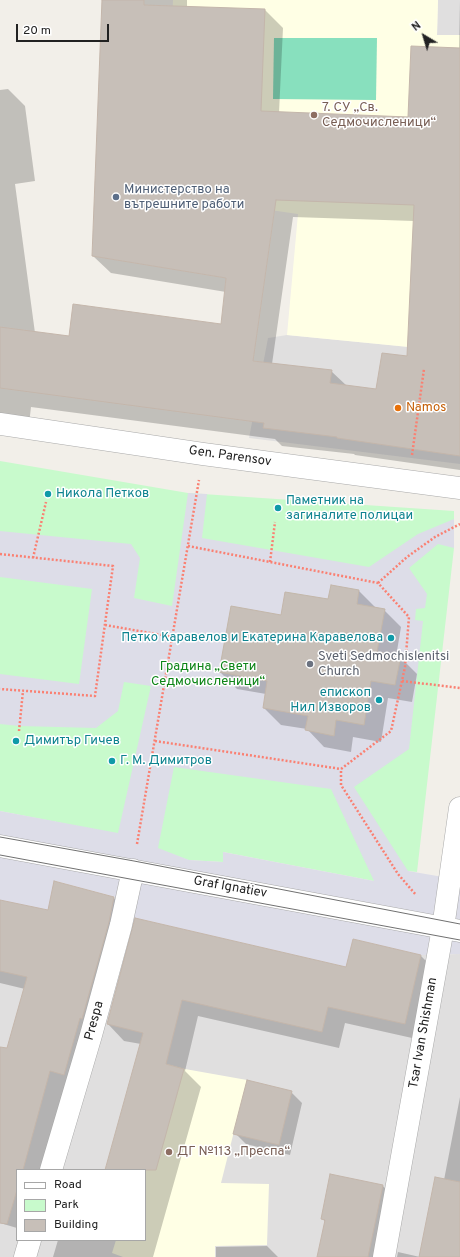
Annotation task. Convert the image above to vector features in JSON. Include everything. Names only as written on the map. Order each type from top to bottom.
[{"type":"street","name":"Gen. Parensov","points":[[0,424],[203,454],[460,488]]},
{"type":"street","name":"Tsar Ivan Shishman","points":[[384,1257],[451,929],[460,808]]},
{"type":"street","name":"Graf Ignatiev","points":[[0,846],[451,929]]},
{"type":"street","name":"Prespa","points":[[51,1169],[91,1035],[121,925],[133,870]]},
{"type":"street","points":[[25,1257],[30,1241]]},
{"type":"path","points":[[408,481],[424,370]]},
{"type":"path","points":[[133,870],[203,454]]},
{"type":"path","points":[[33,558],[46,502]]},
{"type":"path","points":[[270,562],[275,522]]},
{"type":"path","points":[[378,583],[407,557],[435,537],[460,524]]},
{"type":"path","points":[[155,741],[341,769],[391,732],[405,667],[409,616],[378,583],[188,546]]},
{"type":"path","points":[[0,554],[113,566],[95,696],[0,689]]},
{"type":"path","points":[[105,625],[172,637]]},
{"type":"path","points":[[402,681],[460,688]]},
{"type":"path","points":[[19,731],[23,691]]},
{"type":"path","points":[[341,769],[341,785],[398,874],[421,900]]},
{"type":"shaded area","name":"7. СУ „Св. Седмочисленици“","points":[[173,0],[438,0],[437,35],[460,35],[460,352],[287,335],[298,214],[166,195]]},
{"type":"shaded area","points":[[438,0],[460,0],[460,35],[437,35]]},
{"type":"shaded area","points":[[287,335],[460,352],[460,464],[249,438],[268,338]]},
{"type":"shaded area","points":[[188,493],[207,494],[202,538],[369,567],[418,534],[454,519],[454,548],[438,544],[409,568],[427,594],[425,608],[416,609],[415,620],[423,621],[409,749],[354,787],[408,871],[449,878],[460,890],[460,954],[421,955],[353,939],[346,967],[144,920],[107,927],[115,897],[55,881],[48,910],[0,900],[0,811],[118,833],[151,686],[124,682],[118,711],[96,728],[19,726],[0,724],[0,674],[79,684],[92,589],[0,577],[0,531],[131,544],[140,558],[134,598],[172,606]],"holes":[[[331,585],[359,590],[357,604],[385,609],[377,652],[401,656],[395,685],[371,681],[364,725],[336,720],[334,736],[306,730],[308,716],[267,681],[219,672],[231,606],[281,615],[286,592],[328,599]],[[174,767],[331,789],[374,881],[223,852],[223,862],[189,860],[158,848]]]},
{"type":"shaded area","points":[[54,881],[115,897],[107,927],[144,920],[345,967],[353,939],[421,955],[460,954],[460,1257],[0,1257],[0,900],[47,910]]},
{"type":"shaded area","name":"ДГ №113 „Преспа“","points":[[137,1056],[185,1069],[247,1080],[221,1183],[269,1184],[267,1245],[215,1246],[215,1257],[123,1257],[112,1253],[116,1241],[146,1241],[146,1169],[105,1169]]},
{"type":"green space","points":[[274,38],[377,38],[376,100],[273,99]]},
{"type":"green space","name":"Градина „Свети Седмочисленици“","points":[[0,461],[188,493],[454,511],[454,548],[417,872],[408,871],[374,881],[223,852],[223,862],[188,860],[118,834],[0,811]]},
{"type":"building","points":[[102,0],[144,0],[144,5],[265,9],[261,111],[408,117],[411,46],[460,48],[460,456],[337,437],[263,428],[264,423],[0,388],[0,327],[69,336],[73,304],[221,324],[226,278],[92,256]],"holes":[[[276,200],[414,205],[407,356],[382,353],[376,389],[330,383],[332,370],[253,361]]]},
{"type":"building","name":"Sveti Sedmochislenitsi Church","points":[[331,585],[359,590],[357,604],[385,609],[377,652],[401,656],[395,685],[371,681],[364,725],[336,720],[334,736],[305,730],[308,716],[263,708],[267,681],[219,672],[231,606],[281,615],[285,592],[328,599]]},
{"type":"building","points":[[54,881],[114,897],[109,922],[82,1019],[80,1018],[64,1075],[50,1071],[23,1169],[16,1169],[16,1193],[7,1224],[0,1223],[0,1047],[7,1048],[27,977],[0,971],[0,900],[48,910]]},
{"type":"building","points":[[135,918],[346,967],[353,939],[421,955],[405,1024],[328,1007],[322,1032],[182,1000],[166,1064],[184,1069],[156,1170],[105,1169],[143,1033],[107,1024]]},
{"type":"building","points":[[247,1080],[292,1091],[279,1145],[233,1134]]},
{"type":"building","points":[[330,1174],[383,1185],[368,1257],[317,1257],[325,1220],[321,1219]]},
{"type":"building","points":[[435,1177],[460,1182],[460,1257],[419,1257]]},
{"type":"tram line","points":[[0,837],[134,861],[460,924]]},
{"type":"tram line","points":[[0,855],[460,940]]},
{"type":"place","name":"7. СУ „Св. Седмочисленици“","points":[[314,115]]},
{"type":"place","name":"Министерство на вътрешните работи","points":[[116,197]]},
{"type":"place","name":"Namos","points":[[398,408]]},
{"type":"place","name":"Никола Петков","points":[[48,494]]},
{"type":"place","name":"Паметник на загиналите полицаи","points":[[278,508]]},
{"type":"place","name":"Петко Каравелов и Екатерина Каравелова","points":[[391,638]]},
{"type":"place","name":"Sveti Sedmochislenitsi Church","points":[[310,664]]},
{"type":"place","name":"епископ Нил Изворов","points":[[379,700]]},
{"type":"place","name":"Димитър Гичев","points":[[16,741]]},
{"type":"place","name":"Г. М. Димитров","points":[[112,761]]},
{"type":"place","name":"ДГ №113 „Преспа“","points":[[169,1152]]}]
